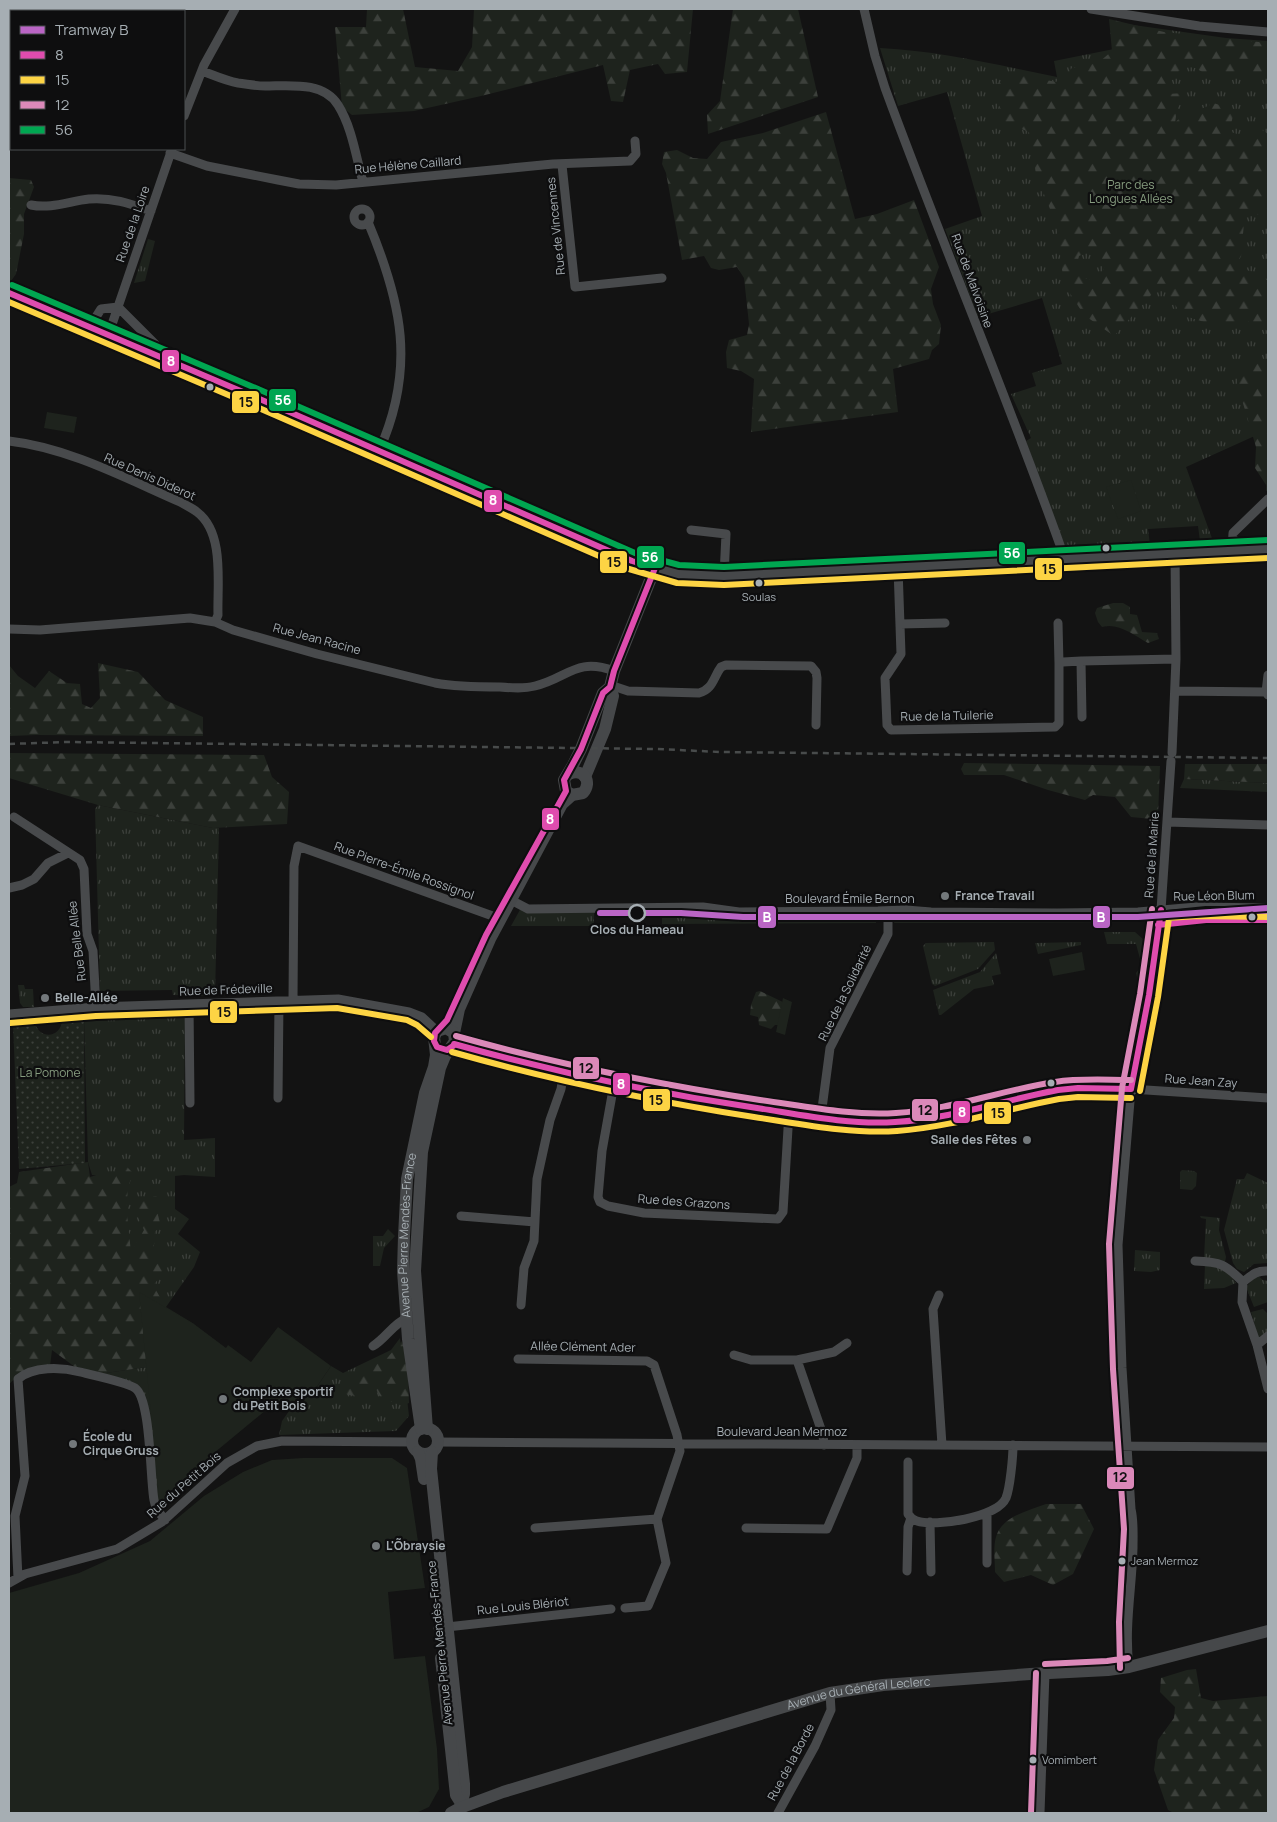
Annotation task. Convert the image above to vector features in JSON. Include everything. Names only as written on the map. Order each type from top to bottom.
[{"type":"street","points":[[185,114],[202,71],[235,9]]},
{"type":"street","name":"Rue de Malvoisine","points":[[864,9],[885,88],[993,372],[1021,438],[1065,559]]},
{"type":"street","points":[[1091,9],[1199,26],[1268,32]]},
{"type":"street","points":[[202,71],[236,82],[263,86],[296,85],[313,88],[328,95],[338,105],[347,124],[362,182]]},
{"type":"street","name":"Rue Hélène Caillard","points":[[171,151],[207,166],[292,182],[336,185],[553,164],[630,160],[636,154],[635,141]]},
{"type":"street","name":"Rue de la Loire","points":[[108,336],[171,151]]},
{"type":"street","name":"Rue de Vincennes","points":[[562,165],[575,287],[662,278]]},
{"type":"street","points":[[31,205],[53,206],[73,201],[101,198],[129,203],[151,211]]},
{"type":"street","points":[[368,222],[389,273],[398,309],[401,341],[397,399],[378,451]]},
{"type":"street","points":[[9,293],[169,360],[632,561],[678,574],[724,576],[1268,548]]},
{"type":"street","points":[[89,328],[101,309],[118,307],[169,360]]},
{"type":"street","name":"Rue Denis Diderot","points":[[9,441],[41,446],[65,453],[180,502],[198,512],[209,527],[216,543],[218,615],[215,622]]},
{"type":"street","points":[[1232,550],[1233,533],[1268,499]]},
{"type":"street","points":[[691,530],[726,534],[724,576]]},
{"type":"street","name":"Rue de la Mairie","points":[[1129,1667],[1126,1633],[1133,1560],[1133,1518],[1127,1447],[1118,1245],[1131,1089],[1149,995],[1160,910],[1172,757],[1175,691],[1175,553]]},
{"type":"street","points":[[569,793],[564,780],[581,749],[603,693],[610,686],[614,671],[655,568]]},
{"type":"street","name":"Rue de la Tuilerie","points":[[898,568],[901,654],[886,678],[887,725],[891,730],[1055,727],[1059,723],[1059,664]]},
{"type":"street","name":"Rue Jean Racine","points":[[9,629],[40,630],[190,618],[215,622],[233,630],[317,654],[435,684],[452,686],[524,688],[535,686],[586,665],[602,666],[614,671]]},
{"type":"street","points":[[900,624],[945,623]]},
{"type":"street","points":[[1058,623],[1059,664],[1081,661],[1176,659]]},
{"type":"street","points":[[1081,661],[1082,717]]},
{"type":"street","points":[[610,686],[628,691],[699,693],[712,686],[721,667],[726,665],[811,666],[816,672],[817,678],[816,725]]},
{"type":"street","points":[[1175,691],[1267,693],[1268,675]]},
{"type":"street","points":[[586,777],[605,729],[613,696],[610,686]]},
{"type":"street","points":[[569,774],[580,772],[586,777],[588,784],[586,791],[580,795],[569,793]]},
{"type":"street","points":[[438,1030],[446,1028],[453,1042],[443,1050],[437,1047],[434,1037],[438,1030],[454,1006],[486,935],[499,918],[569,793]]},
{"type":"street","name":"Rue Belle Allée","points":[[14,817],[80,860],[84,869],[87,934],[93,951],[96,1008]]},
{"type":"street","points":[[1167,822],[1268,825]]},
{"type":"street","name":"Rue Pierre-Émile Rossignol","points":[[293,1000],[294,866],[298,846],[499,918]]},
{"type":"street","points":[[9,888],[22,885],[34,879],[48,863],[68,853]]},
{"type":"street","name":"Boulevard Émile Bernon","points":[[509,899],[528,908],[703,907],[739,912],[906,910],[931,912],[1058,913],[1160,910]]},
{"type":"street","name":"Rue Léon Blum","points":[[1160,910],[1197,907],[1268,908]]},
{"type":"street","name":"Rue de la Solidarité","points":[[821,1116],[830,1048],[888,934],[888,911]]},
{"type":"street","name":"Avenue Pierre Mendès-France","points":[[424,1429],[422,1356],[415,1271],[422,1152],[440,1068],[453,1042],[460,1009],[499,918]]},
{"type":"street","name":"Rue Léon Blum","points":[[1158,925],[1206,920],[1268,920]]},
{"type":"street","name":"Rue de Frédeville","points":[[9,1014],[96,1008],[338,998],[422,1017],[438,1030]]},
{"type":"street","points":[[278,1098],[279,1001]]},
{"type":"street","points":[[189,1004],[190,1103]]},
{"type":"street","name":"Rue Jean Zay","points":[[453,1042],[614,1084],[711,1101],[856,1121],[893,1122],[911,1120],[1058,1090],[1078,1088],[1131,1089],[1268,1098]]},
{"type":"street","name":"Avenue Pierre Mendès-France","points":[[424,1429],[407,1318],[403,1271],[407,1180],[425,1093],[434,1067],[435,1044]]},
{"type":"street","points":[[521,1304],[524,1268],[532,1248],[536,1179],[564,1072]]},
{"type":"street","name":"Rue des Grazons","points":[[614,1084],[602,1151],[598,1198],[600,1202],[608,1206],[644,1213],[778,1219],[783,1212],[790,1112]]},
{"type":"street","points":[[461,1216],[535,1222]]},
{"type":"street","points":[[1195,1261],[1216,1262],[1229,1268],[1243,1282]]},
{"type":"street","points":[[1268,1271],[1260,1270],[1243,1282],[1242,1302],[1257,1345],[1268,1389]]},
{"type":"street","points":[[939,1295],[933,1309],[942,1445]]},
{"type":"street","points":[[372,1346],[380,1342],[400,1320],[407,1318]]},
{"type":"street","points":[[1257,1345],[1268,1336]]},
{"type":"street","points":[[734,1355],[751,1360],[797,1360],[834,1352],[847,1343]]},
{"type":"street","name":"Allée Clément Ader","points":[[518,1359],[647,1361],[654,1366],[680,1444]]},
{"type":"street","points":[[797,1360],[823,1435],[824,1445]]},
{"type":"street","points":[[18,1578],[15,1516],[25,1476],[18,1379],[25,1374],[44,1370],[76,1371],[135,1388],[141,1395],[145,1410],[154,1502],[164,1520]]},
{"type":"street","points":[[424,1429],[436,1435],[435,1447],[425,1454],[415,1447],[414,1434],[424,1429]]},
{"type":"street","name":"Rue du Petit Bois","points":[[9,1584],[25,1574],[117,1549],[164,1520],[227,1463],[257,1446],[282,1441],[415,1447]]},
{"type":"street","points":[[625,1608],[648,1606],[666,1563],[657,1519],[679,1458],[680,1444]]},
{"type":"street","name":"Boulevard Jean Mermoz","points":[[435,1447],[680,1444],[1268,1447]]},
{"type":"street","points":[[908,1462],[908,1514],[911,1518],[917,1522],[966,1519],[987,1514],[998,1508],[1006,1499],[1013,1445]]},
{"type":"street","points":[[746,1528],[827,1529],[857,1458],[857,1446]]},
{"type":"street","name":"Avenue Pierre Mendès-France","points":[[415,1447],[423,1469],[464,1784],[464,1794],[457,1809]]},
{"type":"street","name":"Avenue Pierre Mendès-France","points":[[435,1447],[431,1469],[443,1628]]},
{"type":"street","points":[[987,1514],[987,1563]]},
{"type":"street","points":[[907,1571],[908,1527],[911,1518]]},
{"type":"street","points":[[535,1528],[657,1519]]},
{"type":"street","points":[[930,1522],[931,1572]]},
{"type":"street","name":"Rue Louis Blériot","points":[[443,1628],[611,1609]]},
{"type":"street","name":"Avenue du Général Leclerc","points":[[457,1809],[514,1788],[830,1694],[883,1685],[1129,1667],[1268,1631]]},
{"type":"street","points":[[1040,1813],[1045,1673]]},
{"type":"street","name":"Rue de la Borde","points":[[778,1813],[797,1781],[822,1731],[831,1710],[830,1694]]},
{"type":"green space","points":[[367,9],[403,9],[415,67],[458,71],[472,47],[474,9],[693,9],[687,72],[665,74],[658,64],[630,70],[623,102],[611,101],[603,65],[414,111],[352,115],[342,107],[335,27],[366,27]]},
{"type":"green space","points":[[733,9],[798,9],[818,97],[708,134],[707,115],[720,101]]},
{"type":"green space","points":[[1109,19],[1164,32],[1268,43],[1268,68],[1262,75],[1248,76],[1242,71],[1210,75],[1189,67],[1176,74],[1166,94],[1187,93],[1177,109],[1175,123],[1184,115],[1213,103],[1227,107],[1233,116],[1229,132],[1235,133],[1242,145],[1250,138],[1255,125],[1268,134],[1268,217],[1245,211],[1241,257],[1232,265],[1261,275],[1268,281],[1268,331],[1241,318],[1229,330],[1182,315],[1161,284],[1114,336],[1084,315],[1064,284],[1056,224],[1036,174],[1029,132],[1004,122],[993,85],[1022,75],[1056,82],[1072,68],[1098,63],[1112,51]],"holes":[[[1089,251],[1099,254],[1105,265],[1101,276],[1091,280],[1082,278],[1076,268],[1079,256]]]},
{"type":"green space","name":"Parc des Longues Allées","points":[[1112,22],[1226,38],[1268,41],[1268,490],[1266,491],[1267,465],[1259,434],[1186,467],[1213,541],[1200,541],[1198,526],[1148,529],[1150,545],[1071,548],[1065,545],[1026,441],[1031,438],[1011,394],[1036,386],[1032,373],[1062,364],[1042,298],[978,317],[945,229],[982,216],[947,92],[898,106],[880,48],[947,55],[1057,77],[1054,61],[1114,49]]},
{"type":"green space","points":[[826,112],[855,219],[877,214],[914,200],[939,267],[931,289],[933,304],[941,325],[939,344],[932,350],[929,359],[893,369],[898,412],[751,432],[754,379],[741,371],[727,368],[726,352],[729,340],[747,335],[749,324],[744,278],[737,267],[719,270],[711,268],[704,256],[682,260],[666,173],[662,164],[664,152],[677,150],[693,158],[707,159],[721,142],[763,133]]},
{"type":"green space","points":[[9,178],[31,180],[34,187],[24,214],[24,234],[16,274],[11,281],[9,281]]},
{"type":"green space","points":[[148,239],[155,241],[145,281],[134,283]]},
{"type":"green space","points":[[1256,361],[1268,363],[1268,488],[1255,468],[1256,447],[1237,383],[1245,367]]},
{"type":"green space","points":[[47,412],[77,417],[74,433],[44,428]]},
{"type":"green space","points":[[1131,480],[1141,511],[1118,519],[1106,487]]},
{"type":"green space","points":[[1113,603],[1123,603],[1130,607],[1130,614],[1137,615],[1142,632],[1157,633],[1159,639],[1148,643],[1120,628],[1114,626],[1102,627],[1095,613],[1097,608]]},
{"type":"green space","points":[[98,663],[138,672],[165,700],[203,717],[203,736],[9,736],[9,665],[18,676],[35,688],[49,671],[67,683],[80,684],[82,704],[91,708],[100,698]]},
{"type":"green space","points":[[9,753],[264,755],[272,777],[289,792],[287,824],[213,828],[98,805],[9,778]]},
{"type":"green space","points":[[964,763],[1160,766],[1158,816],[1152,819],[1131,817],[1115,797],[1093,795],[1085,800],[1004,775],[964,775],[961,769]]},
{"type":"green space","points":[[1185,764],[1268,764],[1268,783],[1184,779]]},
{"type":"green space","points":[[1184,779],[1268,783],[1268,792],[1180,788]]},
{"type":"green space","points":[[98,805],[219,828],[215,996],[173,995],[172,990],[100,991],[95,809]]},
{"type":"green space","points":[[521,908],[594,910],[594,926],[511,926]]},
{"type":"green space","points":[[1176,910],[1268,910],[1268,914],[1177,920]]},
{"type":"green space","points":[[662,911],[735,915],[876,915],[876,923],[662,924]]},
{"type":"green space","points":[[897,915],[1136,915],[1136,922],[894,923]]},
{"type":"green space","points":[[1104,932],[1135,932],[1144,940],[1142,985],[1139,985],[1136,973],[1142,966],[1136,944],[1107,944]]},
{"type":"green space","points":[[994,942],[995,950],[978,969],[935,986],[932,984],[923,946],[926,943]]},
{"type":"green space","points":[[1081,942],[1081,945],[1038,954],[1035,943]]},
{"type":"green space","points":[[1082,952],[1085,970],[1053,976],[1049,959]]},
{"type":"green space","points":[[996,953],[1001,974],[992,976],[994,985],[974,989],[939,1015],[933,990],[980,972]]},
{"type":"green space","points":[[18,985],[24,985],[25,989],[33,989],[34,1007],[23,1007],[20,1003]]},
{"type":"green space","points":[[760,991],[789,1005],[781,1025],[775,1025],[771,1029],[759,1025],[758,1017],[750,1015],[751,1005],[756,992]]},
{"type":"green space","points":[[783,998],[792,1002],[785,1035],[776,1032]]},
{"type":"green space","points":[[115,1015],[185,1016],[184,1140],[215,1138],[215,1177],[175,1176],[175,1209],[189,1219],[178,1234],[200,1252],[194,1267],[166,1307],[194,1324],[214,1449],[217,1457],[192,1480],[187,1481],[161,1509],[157,1504],[145,1397],[99,1374],[147,1367],[130,1276],[120,1177],[92,1175],[88,1162],[84,1017]]},
{"type":"green space","name":"La Pomone","points":[[84,1017],[85,1163],[19,1169],[13,1024],[35,1022],[40,1032],[50,1035],[61,1026],[62,1019]]},
{"type":"green space","points":[[88,1162],[90,1177],[103,1173],[115,1174],[127,1167],[133,1173],[127,1202],[131,1253],[144,1230],[135,1210],[142,1198],[156,1196],[163,1203],[158,1215],[161,1227],[154,1232],[156,1238],[153,1248],[160,1251],[167,1270],[153,1285],[161,1299],[148,1315],[149,1362],[147,1367],[99,1374],[75,1367],[52,1350],[50,1366],[23,1371],[9,1384],[9,1187],[17,1183],[19,1172]]},
{"type":"green space","points":[[1182,1170],[1197,1173],[1196,1186],[1192,1190],[1180,1189],[1180,1172]]},
{"type":"green space","points":[[1247,1173],[1268,1183],[1268,1263],[1254,1264],[1244,1272],[1237,1269],[1233,1263],[1224,1230],[1237,1179],[1244,1179]]},
{"type":"green space","points":[[1200,1216],[1220,1218],[1219,1230],[1226,1257],[1225,1262],[1204,1258],[1206,1219]]},
{"type":"green space","points":[[388,1229],[395,1236],[384,1248],[380,1266],[373,1266],[373,1236],[383,1236]]},
{"type":"green space","points":[[1135,1250],[1160,1252],[1160,1270],[1151,1272],[1134,1271]]},
{"type":"green space","points":[[1205,1265],[1223,1270],[1236,1283],[1224,1288],[1204,1289]]},
{"type":"green space","points":[[1257,1275],[1263,1280],[1268,1281],[1268,1302],[1254,1307],[1246,1287]]},
{"type":"green space","name":"Complexe sportif du Petit Bois","points":[[139,1292],[194,1324],[226,1348],[228,1345],[251,1362],[278,1327],[331,1366],[314,1391],[299,1397],[295,1401],[266,1410],[214,1453],[193,1476],[160,1506]]},
{"type":"green space","points":[[1263,1309],[1268,1314],[1268,1333],[1262,1338],[1258,1337],[1251,1312]]},
{"type":"green space","points":[[400,1338],[409,1416],[396,1431],[279,1435],[282,1421],[299,1397],[314,1391],[331,1366],[343,1373],[391,1350]]},
{"type":"green space","points":[[402,1341],[408,1370],[409,1403],[403,1405],[381,1399],[376,1389],[357,1396],[337,1390],[344,1381],[358,1370],[388,1357]]},
{"type":"green space","points":[[392,1458],[407,1468],[425,1588],[388,1592],[394,1659],[425,1656],[437,1749],[439,1789],[429,1807],[416,1813],[9,1813],[9,1593],[79,1573],[150,1541],[204,1496],[243,1472],[272,1460]]},
{"type":"green space","points":[[1046,1504],[1081,1504],[1094,1529],[1073,1574],[1053,1585],[1031,1575],[1004,1582],[995,1572],[995,1545],[999,1530],[1016,1515]]},
{"type":"green space","points":[[1196,1669],[1201,1698],[1213,1701],[1268,1696],[1268,1813],[1174,1813],[1168,1810],[1154,1770],[1158,1740],[1174,1718],[1175,1707],[1160,1692],[1161,1678]]},
{"type":"railway","points":[[9,744],[66,742],[1268,758]]},
{"type":"tram line","name":"B","points":[[600,913],[681,913],[743,917],[1138,917],[1268,908]]},
{"type":"transit line","name":"56","points":[[12,285],[258,389],[635,553],[679,565],[724,567],[1268,540]]},
{"type":"transit line","name":"8","points":[[9,293],[255,397],[632,561],[655,568]]},
{"type":"transit line","name":"15","points":[[9,302],[252,405],[629,569],[677,583],[724,585],[1268,558]]},
{"type":"transit line","name":"8","points":[[453,1046],[447,1050],[437,1047],[434,1041],[435,1033],[447,1020],[486,935],[566,791],[564,780],[581,749],[603,693],[610,687],[614,671],[655,568]]},
{"type":"transit line","name":"12","points":[[1120,1668],[1119,1622],[1124,1529],[1113,1369],[1109,1244],[1122,1088],[1140,994],[1152,909]]},
{"type":"transit line","name":"8","points":[[1131,1089],[1149,995],[1161,910]]},
{"type":"transit line","name":"12","points":[[1157,916],[1206,911],[1268,911]]},
{"type":"transit line","name":"15","points":[[1140,1091],[1158,997],[1169,918],[1197,916],[1268,917]]},
{"type":"transit line","name":"8","points":[[1158,925],[1206,920],[1268,920]]},
{"type":"transit line","name":"15","points":[[10,1023],[96,1016],[337,1008],[407,1020],[417,1025],[431,1037]]},
{"type":"transit line","name":"12","points":[[456,1036],[531,1056],[645,1080],[760,1100],[862,1113],[896,1113],[936,1108],[1064,1081],[1131,1080]]},
{"type":"transit line","name":"8","points":[[454,1044],[529,1064],[642,1089],[843,1121],[878,1123],[916,1120],[957,1113],[1058,1090],[1078,1088],[1131,1089]]},
{"type":"transit line","name":"15","points":[[452,1052],[564,1081],[640,1097],[789,1123],[861,1131],[897,1131],[938,1126],[1059,1099],[1078,1097],[1131,1098]]},
{"type":"transit line","name":"12","points":[[1045,1664],[1128,1658]]},
{"type":"transit line","name":"12","points":[[1031,1813],[1036,1673]]},
{"type":"place","name":"Soulas","points":[[759,583]]},
{"type":"place","name":"France Travail","points":[[945,896]]},
{"type":"place","name":"Clos du Hameau","points":[[637,913]]},
{"type":"place","name":"Belle-Allée","points":[[45,998]]},
{"type":"place","name":"Salle des Fêtes","points":[[1027,1140]]},
{"type":"place","name":"Complexe sportif du Petit Bois","points":[[223,1399]]},
{"type":"place","name":"École du Cirque Gruss","points":[[73,1444]]},
{"type":"place","name":"L'Õbraysie","points":[[376,1546]]},
{"type":"place","name":"Jean Mermoz","points":[[1122,1561]]},
{"type":"place","name":"Vomimbert","points":[[1033,1760]]}]
